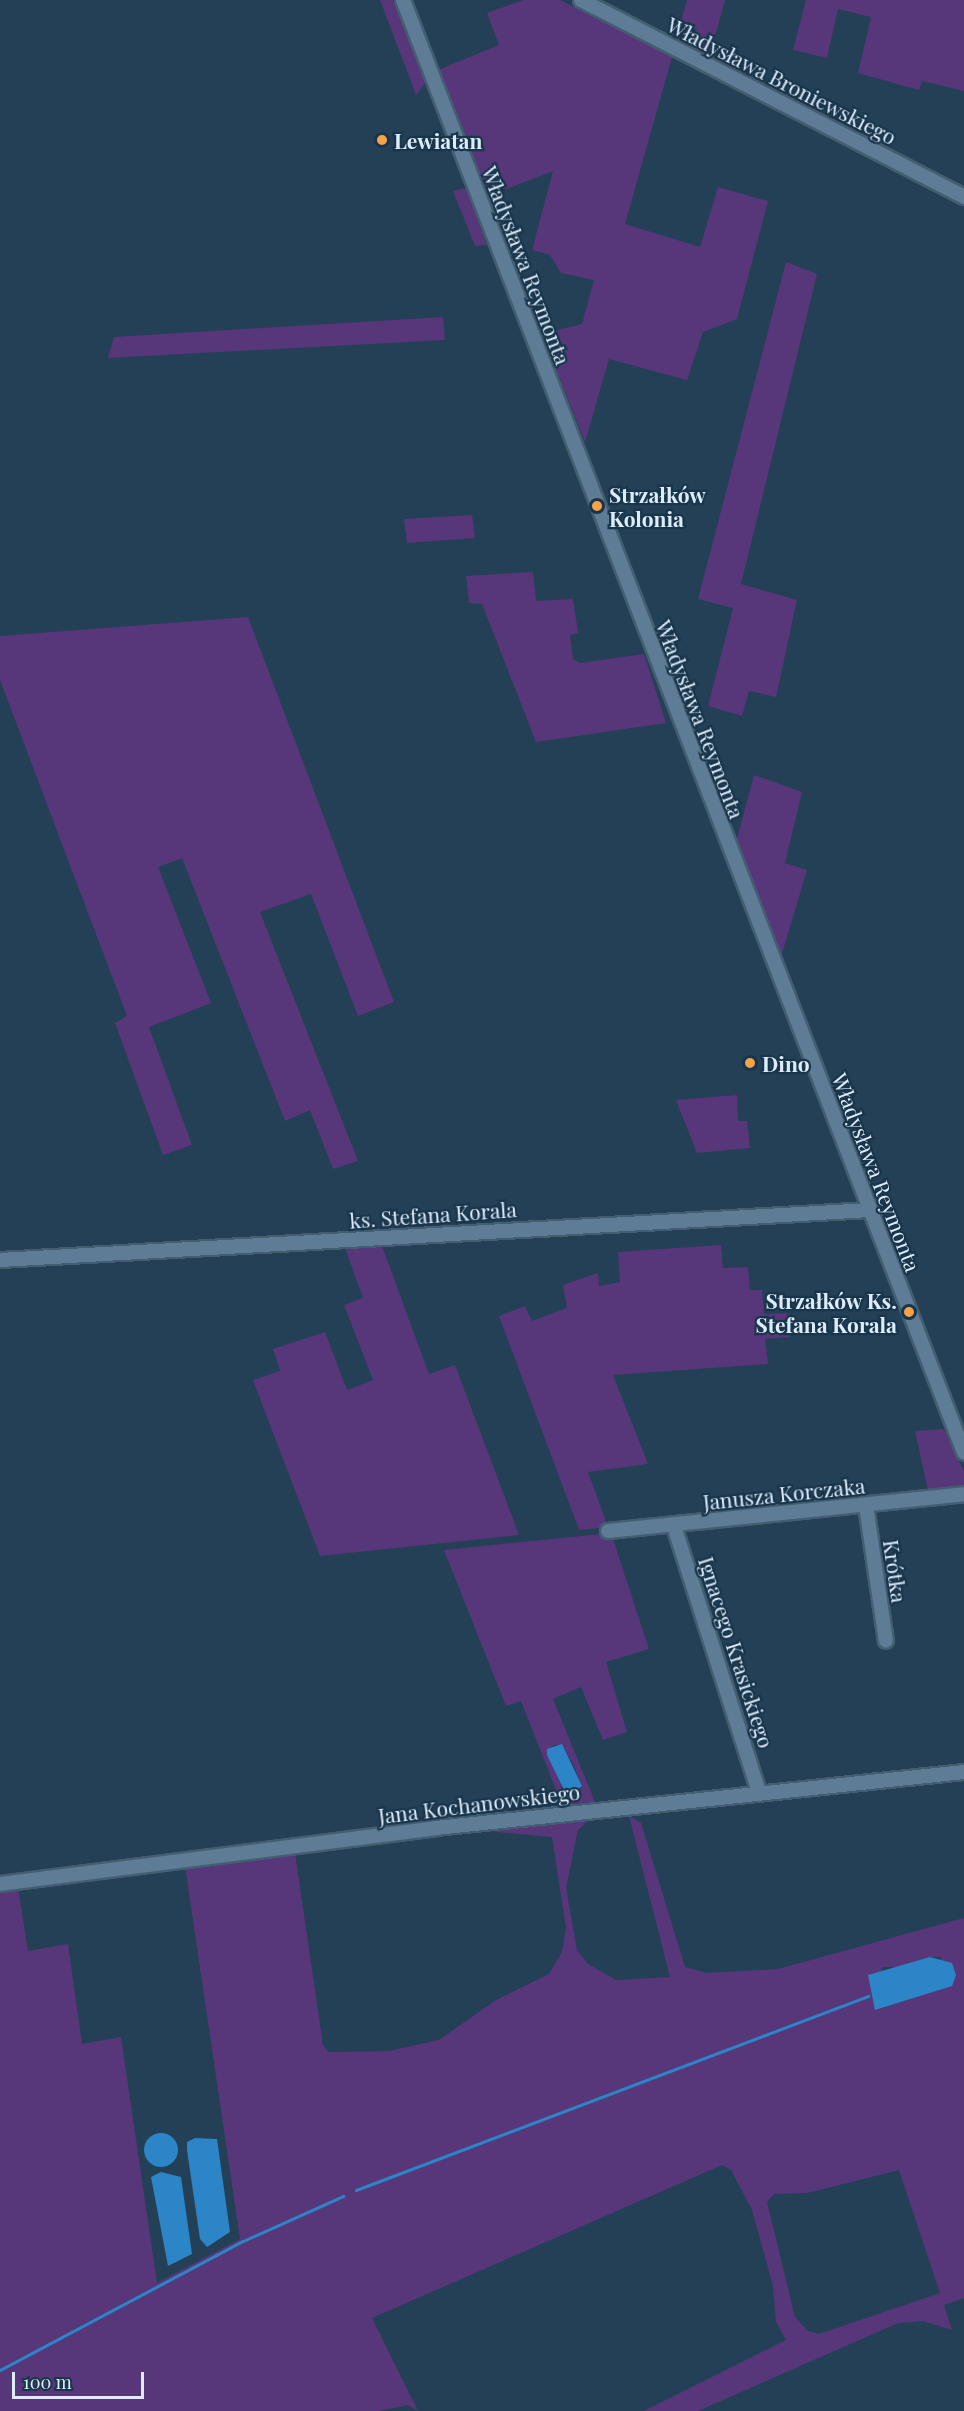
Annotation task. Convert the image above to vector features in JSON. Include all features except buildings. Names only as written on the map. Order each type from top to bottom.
[{"type":"street","name":"Władysława Reymonta","points":[[403,0],[964,1452]]},
{"type":"street","name":"Władysława Broniewskiego","points":[[581,0],[964,197]]},
{"type":"street","name":"ks. Stefana Korala","points":[[0,1260],[869,1210]]},
{"type":"street","name":"Janusza Korczaka","points":[[608,1531],[674,1526],[964,1494]]},
{"type":"street","name":"Krótka","points":[[866,1506],[886,1641]]},
{"type":"street","name":"Ignacego Krasickiego","points":[[674,1526],[759,1792]]},
{"type":"street","name":"Jana Kochanowskiego","points":[[0,1884],[759,1792],[964,1772]]},
{"type":"shaded area","points":[[380,0],[393,0],[426,82],[416,95]]},
{"type":"shaded area","points":[[523,0],[560,0],[672,57],[625,224],[700,247],[718,187],[768,201],[737,319],[703,332],[687,380],[609,359],[585,442],[542,334],[582,324],[594,280],[561,273],[550,255],[532,250],[553,171],[489,196],[438,70],[499,45],[487,13]]},
{"type":"shaded area","points":[[687,0],[725,0],[710,55],[676,38]]},
{"type":"shaded area","points":[[806,0],[964,0],[964,91],[922,81],[919,90],[858,73],[871,17],[838,9],[827,58],[793,50]]},
{"type":"shaded area","points":[[466,188],[487,245],[475,246],[453,191]]},
{"type":"shaded area","points":[[786,262],[817,274],[741,584],[797,600],[776,697],[749,691],[742,716],[708,706],[733,608],[698,599]]},
{"type":"shaded area","points":[[443,317],[445,340],[108,358],[114,337]]},
{"type":"shaded area","points":[[472,515],[475,538],[407,543],[404,519]]},
{"type":"shaded area","points":[[533,572],[536,601],[573,599],[578,633],[570,635],[573,659],[580,663],[644,654],[666,723],[536,742],[482,604],[469,603],[466,576]]},
{"type":"shaded area","points":[[248,617],[394,1002],[358,1016],[311,894],[260,912],[358,1161],[333,1169],[310,1110],[285,1121],[182,858],[158,867],[211,1003],[149,1027],[192,1145],[163,1155],[115,1023],[127,1016],[0,680],[0,636]]},
{"type":"shaded area","points":[[754,775],[802,792],[785,863],[807,870],[781,957],[737,839]]},
{"type":"shaded area","points":[[737,1095],[738,1121],[747,1121],[750,1148],[697,1153],[676,1100]]},
{"type":"shaded area","points":[[721,1245],[723,1268],[748,1267],[750,1290],[762,1290],[764,1314],[787,1313],[790,1337],[765,1339],[768,1364],[613,1375],[648,1464],[588,1472],[608,1527],[579,1530],[499,1316],[525,1306],[532,1321],[567,1308],[563,1285],[598,1273],[599,1286],[620,1282],[618,1252]]},
{"type":"shaded area","points":[[382,1246],[429,1374],[455,1365],[519,1535],[320,1556],[253,1380],[280,1371],[273,1349],[325,1332],[347,1390],[373,1380],[344,1305],[363,1298],[345,1248]]},
{"type":"shaded area","points":[[944,1429],[964,1472],[964,1491],[929,1495],[915,1431]]},
{"type":"shaded area","points":[[611,1533],[649,1649],[606,1662],[627,1732],[603,1740],[581,1687],[553,1699],[595,1802],[562,1805],[521,1701],[506,1706],[444,1550]],"holes":[[[553,1745],[562,1745],[582,1786],[578,1795],[563,1795]]]},
{"type":"shaded area","points":[[629,1816],[641,1823],[685,1967],[706,1973],[778,1969],[964,1918],[964,2298],[944,2305],[952,2330],[923,2321],[898,2323],[698,2411],[644,2411],[786,2340],[776,2322],[773,2286],[752,2210],[731,2170],[722,2165],[372,2318],[418,2411],[408,2405],[379,2411],[0,2411],[0,1891],[18,1888],[28,1951],[68,1944],[82,2044],[121,2037],[157,2283],[240,2239],[185,1866],[295,1853],[323,2045],[328,2052],[389,2051],[439,2040],[496,2000],[549,1974],[562,1952],[566,1928],[552,1837],[476,1830],[589,1820],[578,1830],[566,1888],[577,1950],[588,1964],[616,1980],[670,1977]],"holes":[[[930,1957],[942,1957],[910,1999],[875,2010],[882,1967],[906,1967]],[[899,2170],[940,2293],[819,2334],[808,2331],[795,2317],[767,2202],[774,2194],[807,2193]]]},
{"type":"water","points":[[562,1744],[582,1786],[568,1798],[547,1755],[547,1749]]},
{"type":"water","points":[[930,1957],[952,1963],[956,1975],[952,1986],[875,2010],[868,1975]]},
{"type":"water","points":[[161,2133],[173,2138],[178,2150],[173,2162],[161,2167],[149,2162],[144,2150],[149,2138]]},
{"type":"water","points":[[195,2138],[217,2139],[230,2232],[207,2247],[200,2239],[187,2150],[187,2142]]},
{"type":"water","points":[[161,2172],[181,2177],[192,2254],[168,2266],[151,2177]]},
{"type":"waterway","points":[[356,2190],[868,1996]]},
{"type":"waterway","points":[[0,2370],[243,2241],[343,2196]]},
{"type":"place","name":"Lewiatan","points":[[382,140]]},
{"type":"place","name":"Strzałków Kolonia","points":[[597,506]]},
{"type":"place","name":"Dino","points":[[750,1063]]},
{"type":"place","name":"Strzałków Ks. Stefana Korala","points":[[909,1312]]}]
